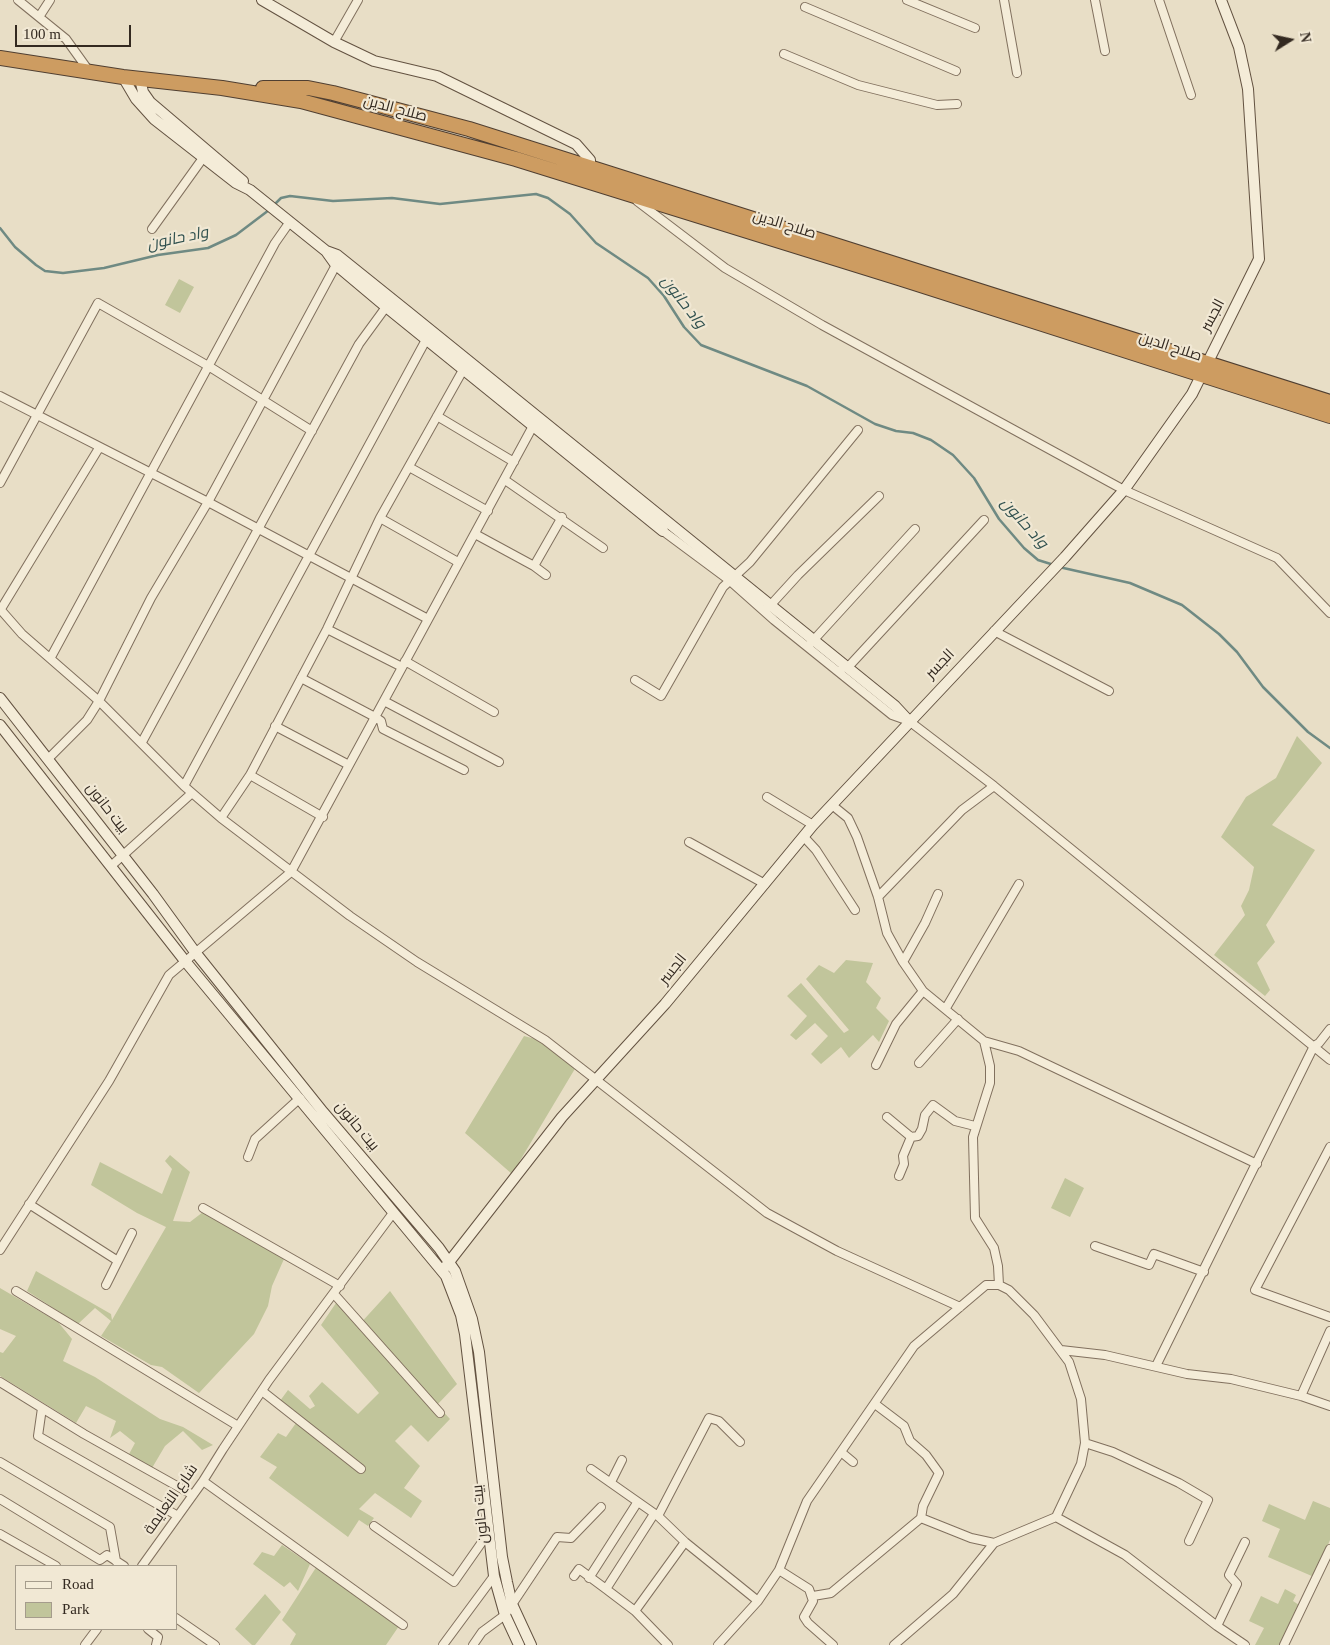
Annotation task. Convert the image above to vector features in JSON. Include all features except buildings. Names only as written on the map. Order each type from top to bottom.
[{"type":"highway","name":"صلاح الدين","points":[[0,58],[123,77],[222,88],[301,101],[516,159],[902,279],[1330,416]]},
{"type":"highway","name":"صلاح الدين","points":[[222,88],[308,88],[469,130],[1330,402]]},
{"type":"street","points":[[18,0],[66,39],[89,71]]},
{"type":"street","points":[[40,17],[50,0]]},
{"type":"street","points":[[262,0],[334,42],[374,61],[437,76],[533,122],[576,144],[590,160],[590,167]]},
{"type":"street","points":[[334,42],[358,0]]},
{"type":"street","points":[[907,0],[975,28]]},
{"type":"street","points":[[1004,0],[1017,73]]},
{"type":"street","points":[[1094,0],[1105,51]]},
{"type":"street","points":[[1159,0],[1191,95]]},
{"type":"street","name":"الجسر","points":[[442,1271],[547,1136],[596,1078],[665,1004],[813,825],[909,721],[1033,592],[1124,490],[1192,394],[1259,259],[1248,89],[1239,47],[1220,0]]},
{"type":"street","points":[[805,7],[956,71]]},
{"type":"street","points":[[784,54],[858,85],[937,105],[957,104]]},
{"type":"street","points":[[123,77],[132,94],[148,114],[236,184],[250,190]]},
{"type":"street","points":[[140,79],[143,92],[150,102],[241,179],[261,200],[326,251],[336,265],[663,531],[732,578]]},
{"type":"street","points":[[152,229],[203,158]]},
{"type":"street","points":[[629,195],[725,268],[822,325],[1124,490],[1277,558],[1330,613]]},
{"type":"street","points":[[51,657],[150,472],[210,367],[287,220]]},
{"type":"street","points":[[326,251],[337,255],[842,669],[895,706],[909,721],[994,786],[1330,1060]]},
{"type":"street","points":[[48,759],[87,720],[99,701],[151,598],[208,502],[336,265]]},
{"type":"street","points":[[0,483],[98,303],[210,367],[312,430]]},
{"type":"street","points":[[142,742],[359,344],[386,307]]},
{"type":"street","points":[[184,786],[307,556],[427,338]]},
{"type":"street","points":[[221,818],[250,775],[274,726],[327,629],[380,518],[463,370]]},
{"type":"street","points":[[0,396],[208,502],[428,619]]},
{"type":"street","points":[[436,416],[514,462]]},
{"type":"street","points":[[0,1250],[109,1081],[169,975],[291,872],[323,817],[458,562],[488,511],[533,426]]},
{"type":"street","points":[[635,680],[661,696],[732,578],[750,562],[858,430]]},
{"type":"street","points":[[99,448],[1,609],[22,634],[51,657],[99,701],[184,786],[221,818],[291,872],[417,962],[546,1040],[767,1213],[837,1251],[960,1307]]},
{"type":"street","points":[[409,467],[488,511]]},
{"type":"street","points":[[504,480],[562,517],[603,548]]},
{"type":"street","points":[[768,608],[879,496]]},
{"type":"street","points":[[534,566],[562,517]]},
{"type":"street","points":[[380,518],[458,562]]},
{"type":"street","points":[[842,669],[850,665],[884,630],[984,520]]},
{"type":"street","points":[[810,643],[915,529]]},
{"type":"street","points":[[475,534],[534,566],[546,576]]},
{"type":"street","points":[[327,629],[404,664],[494,712]]},
{"type":"street","points":[[994,631],[1109,691]]},
{"type":"street","points":[[301,678],[375,717],[381,721],[383,729],[464,770]]},
{"type":"street","name":"بيت حانون","points":[[0,698],[195,952],[323,1112],[449,1262],[465,1295],[479,1352],[502,1557],[512,1604],[531,1645]]},
{"type":"street","points":[[384,701],[499,762]]},
{"type":"street","name":"بيت حانون","points":[[0,725],[185,961],[442,1271],[461,1314],[465,1334],[494,1576],[505,1616],[520,1645]]},
{"type":"street","points":[[274,726],[350,765]]},
{"type":"street","points":[[250,775],[323,817]]},
{"type":"street","points":[[878,897],[962,810],[994,786]]},
{"type":"street","points":[[111,866],[192,793]]},
{"type":"street","points":[[767,797],[813,825]]},
{"type":"street","points":[[67,809],[79,799]]},
{"type":"street","points":[[832,805],[848,818],[858,837],[878,897],[887,933],[903,962],[923,991],[958,1018],[984,1042],[1019,1051],[1257,1164]]},
{"type":"street","points":[[804,837],[816,850],[855,910]]},
{"type":"street","points":[[689,842],[765,884]]},
{"type":"street","points":[[946,1008],[1019,884]]},
{"type":"street","points":[[903,962],[926,923],[938,894]]},
{"type":"street","points":[[876,1065],[896,1024],[923,991]]},
{"type":"street","points":[[919,1063],[958,1018]]},
{"type":"street","points":[[1156,1366],[1314,1046],[1319,1043],[1330,1029]]},
{"type":"street","points":[[984,1042],[990,1066],[990,1083],[983,1108],[975,1126],[973,1158],[975,1218],[994,1248],[998,1266],[999,1285]]},
{"type":"street","points":[[248,1157],[255,1139],[300,1098]]},
{"type":"street","points":[[887,1117],[911,1137],[918,1136],[922,1129],[925,1115],[933,1105],[955,1121],[975,1126]]},
{"type":"street","points":[[899,1176],[904,1164],[903,1156],[911,1137]]},
{"type":"street","points":[[1330,1146],[1255,1290],[1330,1317]]},
{"type":"street","points":[[28,1204],[118,1261]]},
{"type":"street","points":[[203,1208],[340,1286]]},
{"type":"street","name":"شارع النعايمة","points":[[143,1565],[203,1482],[262,1391],[393,1212]]},
{"type":"street","points":[[106,1285],[132,1233]]},
{"type":"street","points":[[1095,1246],[1149,1265],[1154,1254],[1204,1272]]},
{"type":"street","points":[[718,1645],[758,1602],[779,1570],[807,1501],[914,1346],[986,1285],[999,1285],[1009,1290],[1019,1299],[1069,1362],[1081,1399],[1085,1443],[1081,1464],[1056,1517],[994,1543],[953,1594],[894,1645]]},
{"type":"street","points":[[16,1291],[238,1426]]},
{"type":"street","points":[[334,1294],[440,1413]]},
{"type":"street","points":[[1301,1396],[1330,1331]]},
{"type":"street","points":[[1061,1350],[1105,1354],[1187,1374],[1231,1379],[1301,1396],[1330,1406]]},
{"type":"street","points":[[0,1382],[193,1495]]},
{"type":"street","points":[[262,1391],[361,1469]]},
{"type":"street","points":[[813,1596],[832,1593],[921,1518],[923,1506],[938,1473],[926,1456],[910,1441],[904,1426],[875,1404]]},
{"type":"street","points":[[42,1408],[38,1436],[178,1516]]},
{"type":"street","points":[[606,1589],[656,1515],[709,1418],[719,1421],[740,1442]]},
{"type":"street","points":[[1085,1443],[1113,1452],[1172,1479],[1208,1500],[1189,1541]]},
{"type":"street","points":[[841,1452],[853,1462]]},
{"type":"street","points":[[610,1482],[622,1460]]},
{"type":"street","points":[[0,1462],[110,1527],[116,1561]]},
{"type":"street","points":[[591,1469],[637,1504],[656,1515],[685,1542],[758,1602]]},
{"type":"street","points":[[203,1482],[403,1625]]},
{"type":"street","points":[[0,1499],[100,1560],[107,1556],[122,1565]]},
{"type":"street","points":[[590,1578],[637,1504]]},
{"type":"street","points":[[473,1645],[482,1632],[505,1616],[557,1536],[571,1538],[601,1507]]},
{"type":"street","points":[[1056,1517],[1126,1555],[1217,1626],[1246,1645]]},
{"type":"street","points":[[921,1518],[971,1538],[994,1543]]},
{"type":"street","points":[[374,1526],[454,1582],[489,1532]]},
{"type":"street","points":[[0,1534],[54,1565]]},
{"type":"street","points":[[635,1611],[685,1542]]},
{"type":"street","points":[[1217,1626],[1237,1584],[1229,1575],[1245,1542]]},
{"type":"street","points":[[1284,1645],[1330,1549]]},
{"type":"street","points":[[574,1576],[579,1569],[635,1611],[668,1645]]},
{"type":"street","points":[[779,1570],[810,1589],[813,1601],[804,1617],[833,1645]]},
{"type":"street","points":[[443,1645],[494,1576]]},
{"type":"street","points":[[178,1619],[215,1645]]},
{"type":"street","points":[[85,1645],[96,1630]]},
{"type":"street","points":[[149,1630],[158,1637],[155,1645]]},
{"type":"green space","points":[[179,279],[194,287],[180,313],[165,305]]},
{"type":"green space","points":[[1297,736],[1322,763],[1272,825],[1315,850],[1266,925],[1275,942],[1257,963],[1270,990],[1265,996],[1214,955],[1245,915],[1241,906],[1249,890],[1254,867],[1221,837],[1246,797],[1276,778]]},
{"type":"green space","points":[[846,960],[873,963],[866,982],[881,998],[876,1008],[889,1021],[879,1042],[873,1035],[849,1058],[841,1047],[821,1064],[811,1054],[828,1036],[815,1023],[796,1040],[790,1035],[807,1016],[787,996],[801,983],[844,1033],[849,1030],[806,979],[819,965],[834,973]]},
{"type":"green space","points":[[524,1036],[539,1040],[576,1067],[512,1174],[465,1133]]},
{"type":"green space","points":[[170,1155],[190,1172],[173,1221],[190,1222],[203,1212],[284,1259],[272,1286],[268,1306],[254,1334],[199,1393],[162,1367],[151,1365],[101,1336],[111,1321],[95,1308],[78,1324],[27,1291],[36,1271],[111,1314],[112,1320],[166,1227],[137,1213],[91,1185],[100,1162],[162,1194],[172,1169],[165,1161]]},
{"type":"green space","points":[[1065,1178],[1084,1188],[1070,1217],[1051,1208]]},
{"type":"green space","points":[[0,1288],[58,1322],[72,1339],[63,1361],[95,1377],[160,1419],[183,1427],[213,1445],[202,1450],[183,1431],[165,1446],[152,1468],[128,1456],[135,1443],[120,1431],[110,1438],[116,1421],[86,1406],[76,1423],[0,1376],[0,1352],[3,1353],[16,1336],[0,1329]]},
{"type":"green space","points":[[390,1291],[457,1384],[437,1405],[450,1419],[428,1442],[411,1425],[395,1441],[420,1466],[404,1488],[422,1501],[411,1518],[375,1493],[359,1509],[374,1518],[368,1526],[359,1520],[348,1537],[269,1478],[277,1467],[260,1457],[278,1433],[286,1437],[296,1423],[277,1405],[288,1390],[310,1409],[315,1406],[309,1396],[322,1382],[358,1414],[379,1393],[321,1325],[336,1303],[358,1326]]},
{"type":"green space","points":[[1313,1501],[1330,1508],[1330,1540],[1314,1577],[1268,1557],[1280,1529],[1262,1521],[1269,1504],[1305,1520]]},
{"type":"green space","points":[[282,1545],[310,1564],[298,1591],[290,1582],[284,1587],[253,1564],[262,1552],[274,1556]]},
{"type":"green space","points":[[317,1566],[399,1626],[386,1645],[290,1645],[296,1634],[282,1620]]},
{"type":"green space","points":[[1285,1589],[1296,1595],[1293,1601],[1299,1605],[1280,1645],[1255,1645],[1264,1628],[1249,1621],[1261,1596],[1278,1604]]},
{"type":"green space","points":[[265,1594],[281,1612],[255,1645],[252,1645],[235,1629]]},
{"type":"waterway","name":"واد حانون","points":[[273,206],[281,198],[290,196],[333,201],[392,198],[440,204],[536,194],[548,198],[570,214],[596,243],[648,278],[664,296],[684,327],[701,345],[807,386],[875,424],[896,431],[913,433],[931,440],[953,455],[974,478],[999,519],[1024,548],[1038,560],[1054,565]]},
{"type":"waterway","name":"واد حانون","points":[[0,228],[15,247],[36,265],[45,271],[63,273],[104,268],[158,255],[208,248],[236,235],[269,210]]},
{"type":"waterway","name":"واد حانون","points":[[1059,567],[1130,583],[1182,605],[1219,634],[1237,652],[1263,687],[1308,732],[1330,748]]}]
